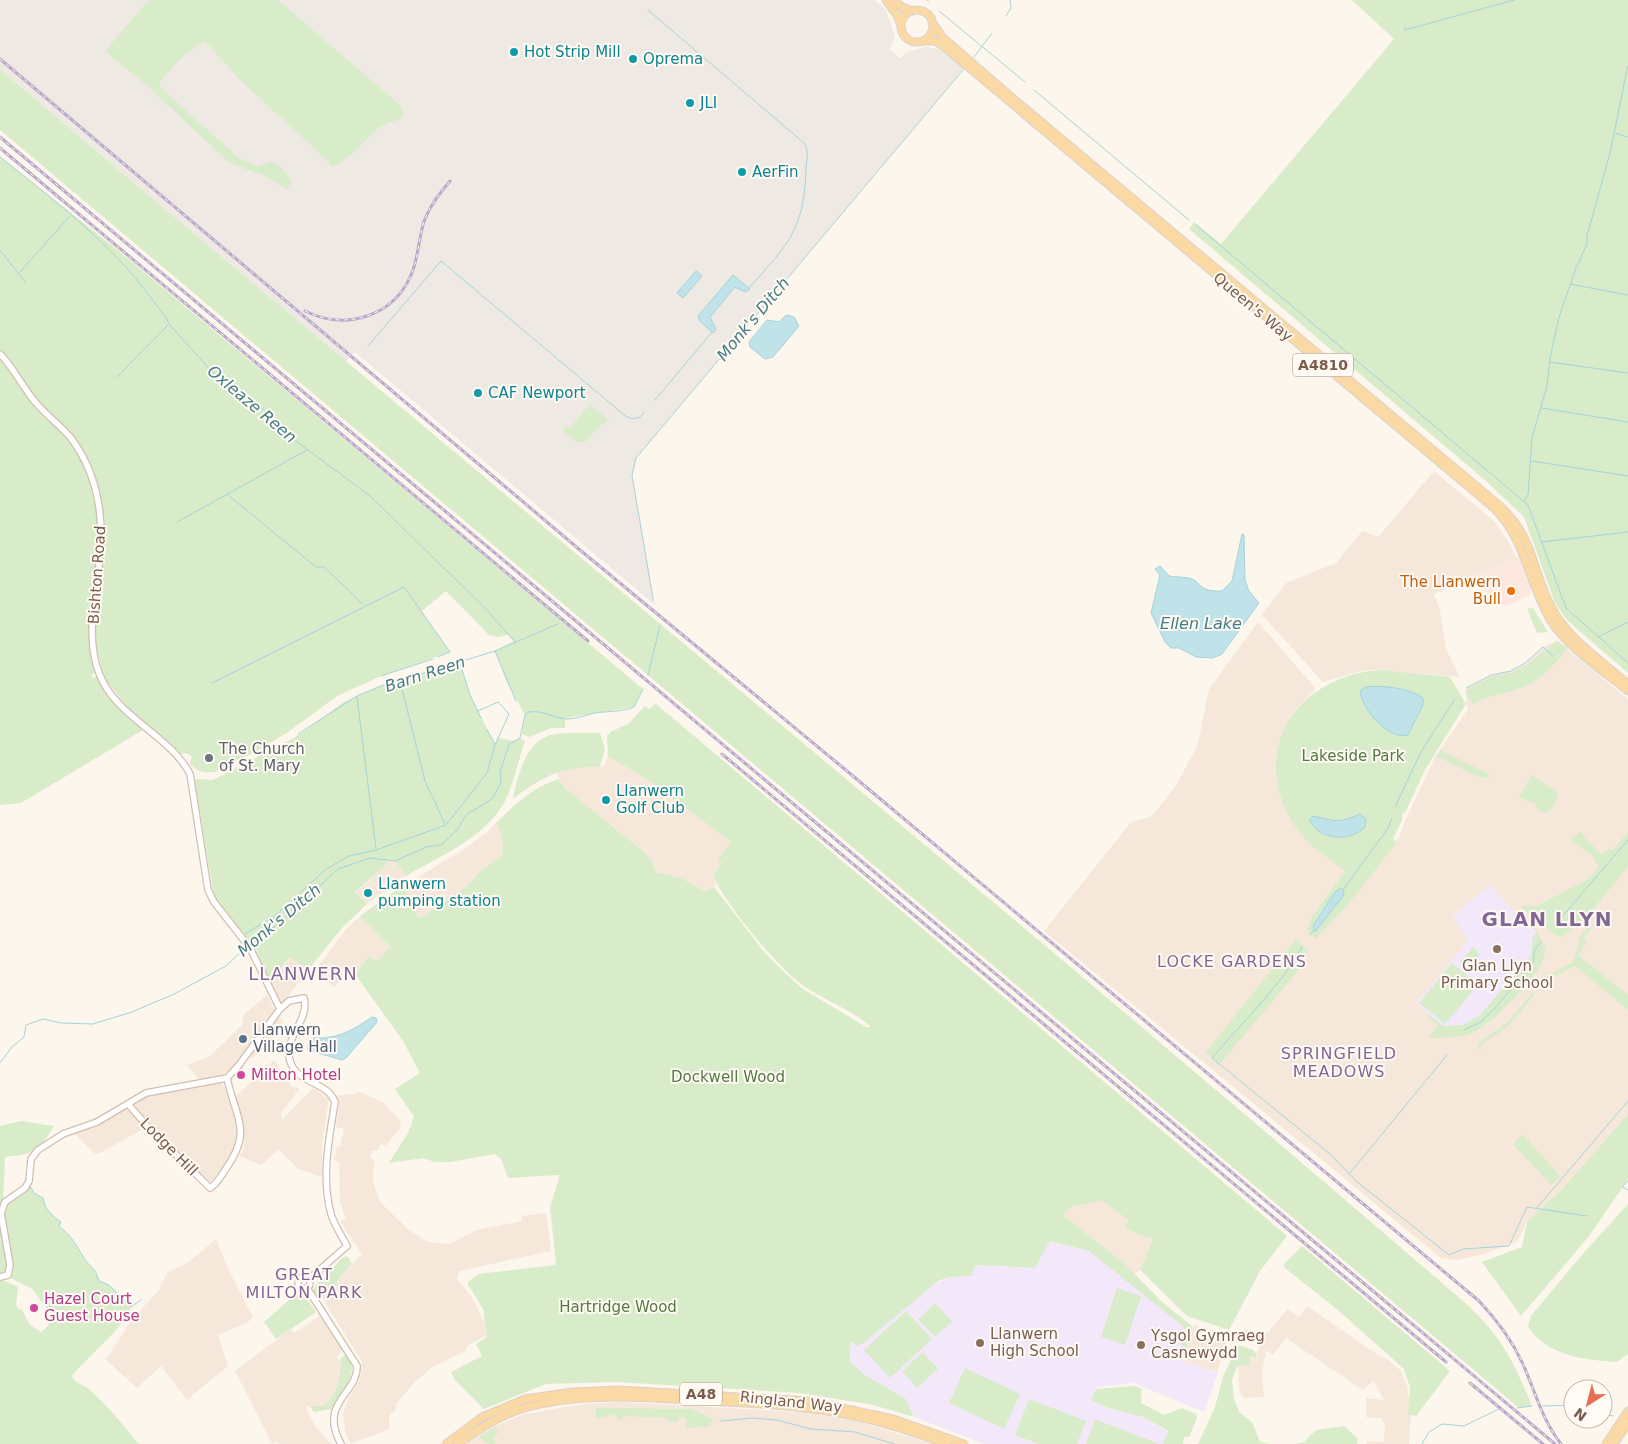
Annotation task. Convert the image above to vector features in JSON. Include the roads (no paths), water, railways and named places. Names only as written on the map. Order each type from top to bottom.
[{"type":"main road","name":"Queen's Way","points":[[886,0],[897,15],[906,38],[912,41],[935,41],[942,44],[1494,508],[1516,534],[1538,596],[1553,623],[1573,645],[1628,691]]},
{"type":"main road","name":"Queen's Way","points":[[894,0],[902,7],[912,11],[924,12],[943,38],[1001,88],[1501,507],[1518,524],[1526,538],[1545,594],[1562,625],[1628,684]]},
{"type":"main road","points":[[901,25],[903,17],[912,11]]},
{"type":"main road","points":[[923,41],[932,31],[932,22]]},
{"type":"main road","name":"Ringland Way","points":[[446,1444],[458,1432],[482,1417],[525,1399],[573,1392],[618,1390],[809,1401],[893,1418],[964,1444]]},
{"type":"main road","name":"Ringland Way","points":[[458,1444],[484,1426],[527,1408],[572,1400],[622,1397],[745,1403],[834,1412],[890,1425],[946,1444]]},
{"type":"main road","points":[[1606,1444],[1628,1411]]},
{"type":"main road","points":[[1614,1444],[1628,1423]]},
{"type":"street","name":"Bishton Road","points":[[0,354],[34,402],[70,438],[92,475],[100,503],[102,535],[92,618],[99,674],[123,706],[182,759],[190,774],[208,890],[214,902],[250,948],[280,1009]]},
{"type":"street","points":[[0,1277],[8,1275],[10,1265],[0,1221],[1,1213],[5,1202],[25,1188],[29,1181],[30,1162],[34,1155],[63,1134],[97,1122],[146,1093],[226,1078],[239,1065],[280,1009],[289,1001],[304,998],[305,1011],[292,1036],[289,1058],[300,1075],[326,1090],[334,1102],[329,1133],[327,1194],[332,1218],[347,1246],[309,1279]]},
{"type":"street","name":"Lodge Hill","points":[[128,1104],[148,1127],[210,1188],[231,1161],[241,1138],[240,1125],[228,1091],[226,1078]]},
{"type":"street","points":[[308,1288],[299,1288],[298,1281],[304,1276],[309,1279]]},
{"type":"street","points":[[308,1288],[309,1279]]},
{"type":"street","points":[[308,1288],[357,1366],[355,1375],[334,1412],[336,1433],[341,1444]]},
{"type":"water","points":[[696,271],[702,276],[683,298],[677,293]]},
{"type":"water","points":[[733,275],[750,289],[745,292],[735,287],[710,317],[716,329],[713,333],[700,321],[698,316]]},
{"type":"water","points":[[786,315],[794,317],[799,326],[773,357],[765,359],[750,347],[749,342],[767,320],[779,322]]},
{"type":"water","name":"Ellen Lake","points":[[1242,534],[1244,535],[1245,580],[1249,591],[1259,603],[1222,654],[1213,658],[1196,657],[1179,648],[1171,648],[1165,642],[1151,613],[1160,575],[1155,569],[1160,566],[1169,576],[1189,578],[1208,590],[1222,591],[1232,581]]},
{"type":"water","points":[[1366,687],[1396,688],[1423,698],[1423,705],[1408,735],[1401,736],[1393,733],[1377,722],[1365,706],[1362,698],[1360,691]]},
{"type":"water","points":[[1360,814],[1366,819],[1365,827],[1359,832],[1343,837],[1335,837],[1320,832],[1309,820],[1313,816],[1341,820]]},
{"type":"water","points":[[1341,888],[1344,892],[1343,896],[1315,932],[1313,926],[1335,892]]},
{"type":"water","points":[[372,1017],[376,1018],[377,1022],[346,1058],[342,1060],[308,1050],[308,1044],[314,1038],[331,1037],[345,1033]]},
{"type":"waterway","name":"Monk's Ditch","points":[[1006,16],[1011,8],[1010,0]]},
{"type":"waterway","points":[[1405,27],[1405,30],[1514,0]]},
{"type":"waterway","points":[[648,10],[806,146],[805,190],[797,222],[784,247],[749,288]]},
{"type":"waterway","name":"Monk's Ditch","points":[[939,11],[1025,82]]},
{"type":"waterway","name":"Monk's Ditch","points":[[974,57],[992,33]]},
{"type":"waterway","points":[[1524,501],[1528,495],[1532,437],[1547,386],[1550,358],[1559,317],[1576,268],[1587,244],[1587,236],[1610,153],[1628,65]]},
{"type":"waterway","name":"Monk's Ditch","points":[[653,599],[632,475],[636,458],[963,70]]},
{"type":"waterway","points":[[1034,90],[1189,220]]},
{"type":"waterway","points":[[1615,133],[1628,137]]},
{"type":"waterway","name":"Oxleaze Reen","points":[[0,157],[64,209],[110,250],[130,271],[169,324],[216,376],[241,391],[262,408],[293,439],[370,496],[485,608],[514,641]]},
{"type":"waterway","points":[[19,273],[70,216]]},
{"type":"waterway","points":[[1196,225],[1528,505],[1566,608],[1628,663]]},
{"type":"waterway","points":[[0,250],[25,282]]},
{"type":"waterway","points":[[368,346],[441,261],[626,416],[637,418],[644,413]]},
{"type":"waterway","points":[[1570,284],[1628,295]]},
{"type":"waterway","points":[[117,377],[168,325]]},
{"type":"waterway","points":[[655,400],[712,332]]},
{"type":"waterway","points":[[1550,362],[1628,373]]},
{"type":"waterway","points":[[1542,408],[1628,422]]},
{"type":"waterway","points":[[177,522],[307,450]]},
{"type":"waterway","points":[[1532,461],[1628,476]]},
{"type":"waterway","points":[[228,495],[316,567],[324,567],[363,604]]},
{"type":"waterway","points":[[1542,542],[1628,532]]},
{"type":"waterway","points":[[212,683],[404,587],[450,652],[438,657]]},
{"type":"waterway","points":[[1598,637],[1628,622]]},
{"type":"waterway","name":"Barn Reen","points":[[298,734],[357,696],[381,686],[495,651],[558,624]]},
{"type":"waterway","name":"Monk's Ditch","points":[[648,675],[660,626]]},
{"type":"waterway","points":[[1466,688],[1491,675],[1511,671],[1525,663],[1543,647],[1553,656]]},
{"type":"waterway","points":[[495,651],[516,701]]},
{"type":"waterway","points":[[381,676],[433,659]]},
{"type":"waterway","points":[[460,663],[470,695],[481,718]]},
{"type":"waterway","points":[[400,681],[425,781],[445,824]]},
{"type":"waterway","name":"Monk's Ditch","points":[[250,943],[280,923],[338,869],[370,858],[395,861],[426,847],[441,845],[457,830],[466,815],[492,799],[501,783],[500,772],[509,744],[520,738],[525,715],[529,712],[539,712],[567,719],[595,713],[625,710],[634,707],[643,689]]},
{"type":"waterway","points":[[357,697],[376,849]]},
{"type":"waterway","points":[[1395,807],[1421,752],[1455,699]]},
{"type":"waterway","points":[[245,934],[275,916],[326,869],[349,856],[376,850],[446,825],[487,773],[495,745],[509,714],[498,702],[478,711]]},
{"type":"waterway","points":[[487,730],[495,744]]},
{"type":"waterway","points":[[1343,890],[1388,828],[1392,818]]},
{"type":"waterway","points":[[1554,926],[1628,840]]},
{"type":"waterway","points":[[1310,935],[1314,930]]},
{"type":"waterway","points":[[1464,1030],[1481,1022],[1497,1006],[1534,961],[1534,951],[1541,942]]},
{"type":"waterway","name":"Monk's Ditch","points":[[0,1063],[12,1047],[24,1037],[26,1025],[43,1019],[61,1023],[93,1024],[132,1012],[174,994],[226,966],[247,946]]},
{"type":"waterway","points":[[1302,947],[1271,991],[1212,1058],[1331,1155],[1356,1181],[1449,1255],[1463,1249],[1509,1246],[1527,1207],[1587,1216]]},
{"type":"waterway","points":[[1350,1173],[1447,1055]]},
{"type":"waterway","points":[[1536,1209],[1628,1101]]},
{"type":"waterway","points":[[1628,1181],[1622,1187],[1628,1190]]},
{"type":"waterway","points":[[30,1186],[34,1193],[43,1198],[46,1208],[61,1222],[59,1226],[68,1234],[94,1270],[99,1281],[109,1285],[131,1307],[142,1299]]},
{"type":"waterway","points":[[1543,1406],[1563,1405]]},
{"type":"waterway","points":[[1517,1408],[1532,1406]]},
{"type":"waterway","points":[[1422,1444],[1429,1432],[1442,1424],[1464,1426],[1499,1409]]},
{"type":"waterway","points":[[720,1421],[753,1418],[777,1420],[811,1429],[855,1432],[894,1444]]},
{"type":"railway","points":[[0,59],[580,550],[847,771],[1479,1301],[1498,1323],[1514,1347],[1544,1415],[1561,1444]]},
{"type":"railway","points":[[0,137],[1555,1444]]},
{"type":"railway","points":[[0,148],[588,641]]},
{"type":"railway","points":[[305,311],[320,317],[336,320],[351,319],[366,316],[380,310],[392,301],[403,289],[414,268],[427,214],[450,181]]},
{"type":"railway","points":[[722,754],[1446,1362]]},
{"type":"railway","points":[[1470,1383],[1543,1444]]},
{"type":"place","name":"Hot Strip Mill","points":[[514,52]]},
{"type":"place","name":"Oprema","points":[[633,59]]},
{"type":"place","name":"JLI","points":[[690,103]]},
{"type":"place","name":"AerFin","points":[[742,172]]},
{"type":"place","name":"CAF Newport","points":[[478,393]]},
{"type":"place","name":"The Llanwern Bull","points":[[1511,591]]},
{"type":"place","name":"The Church of St. Mary","points":[[209,758]]},
{"type":"place","name":"Llanwern Golf Club","points":[[606,800]]},
{"type":"place","name":"Llanwern pumping station","points":[[368,893]]},
{"type":"place","name":"Glan Llyn Primary School","points":[[1497,949]]},
{"type":"place","name":"Llanwern Village Hall","points":[[243,1039]]},
{"type":"place","name":"Milton Hotel","points":[[241,1075]]},
{"type":"place","name":"Hazel Court Guest House","points":[[34,1308]]},
{"type":"place","name":"Llanwern High School","points":[[980,1343]]},
{"type":"place","name":"Ysgol Gymraeg Casnewydd","points":[[1141,1345]]},
{"type":"district","name":"GLAN LLYN","points":[[1547,919]]},
{"type":"district","name":"LOCKE GARDENS","points":[[1232,961]]},
{"type":"district","name":"LLANWERN","points":[[303,973]]},
{"type":"district","name":"SPRINGFIELD MEADOWS","points":[[1339,1062]]},
{"type":"district","name":"GREAT MILTON PARK","points":[[304,1283]]},
{"type":"park label","name":"Lakeside Park","points":[[1353,756]]},
{"type":"park label","name":"Dockwell Wood","points":[[728,1077]]},
{"type":"park label","name":"Hartridge Wood","points":[[618,1307]]}]
